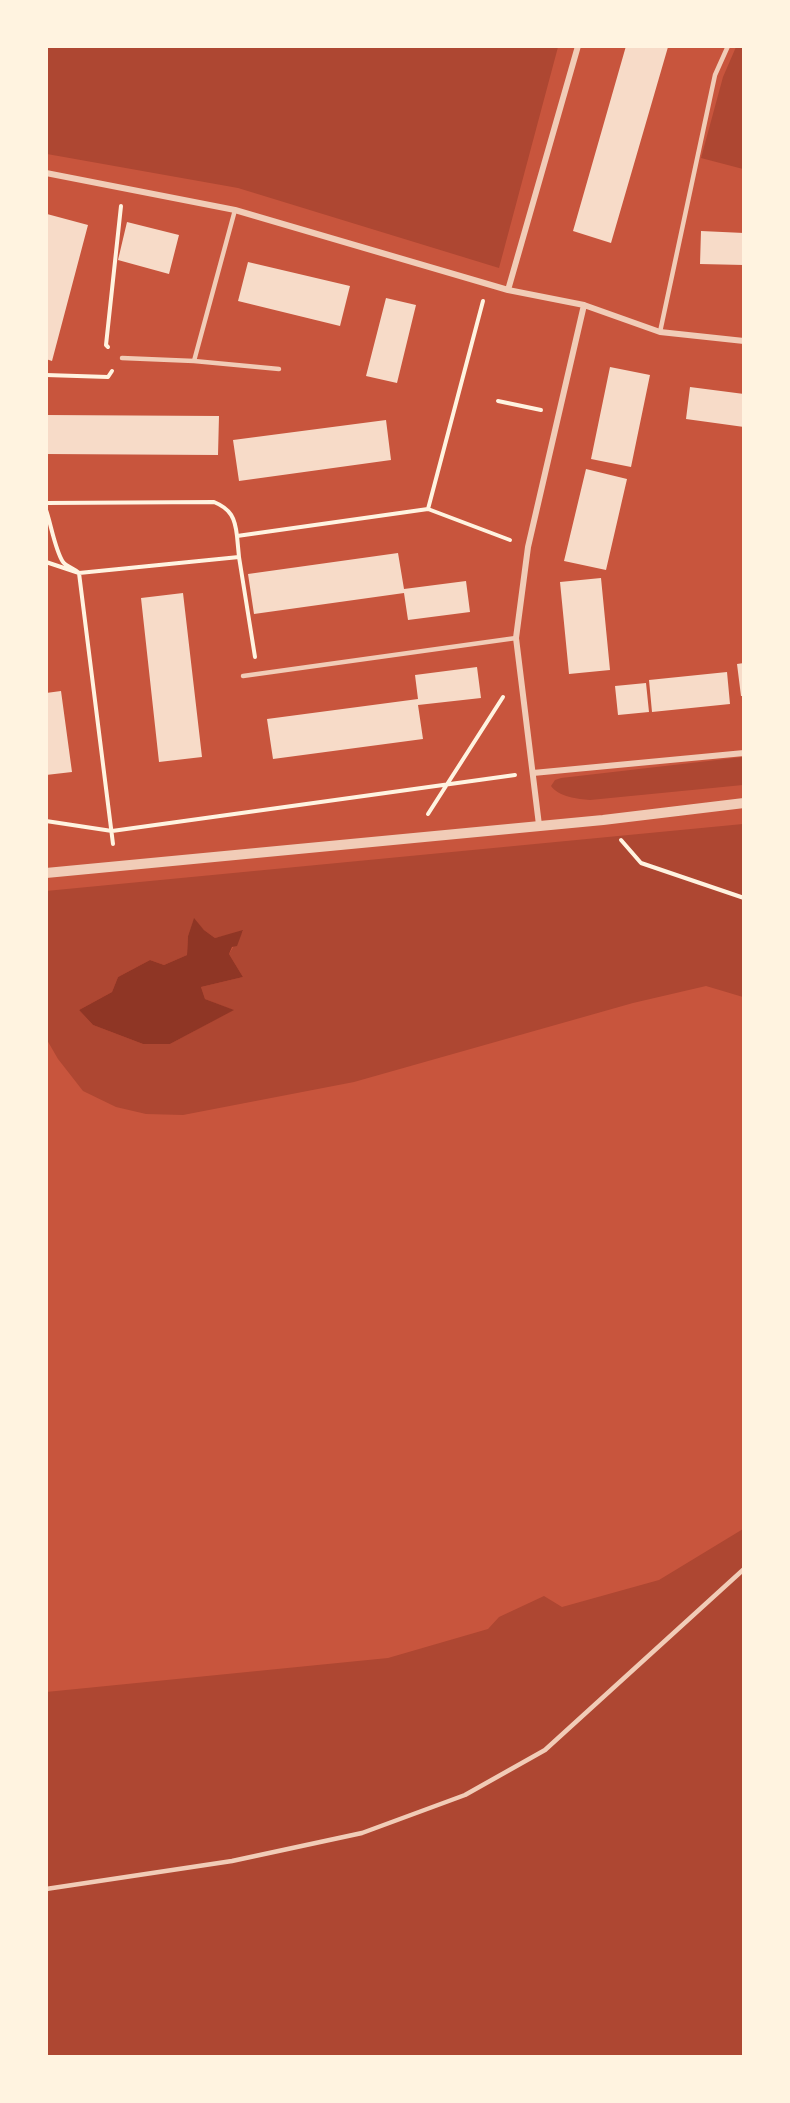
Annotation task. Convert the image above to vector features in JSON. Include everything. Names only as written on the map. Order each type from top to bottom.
[{"type":"street","points":[[508,290],[578,46]]},
{"type":"street","points":[[46,173],[235,210],[508,290],[584,305],[660,332],[744,341]]},
{"type":"street","points":[[539,825],[516,638],[528,547],[584,305]]},
{"type":"street","points":[[533,773],[744,753]]},
{"type":"street","points":[[46,873],[603,820],[744,802]]},
{"type":"lane","points":[[660,332],[715,75],[728,46]]},
{"type":"lane","points":[[194,361],[235,210]]},
{"type":"lane","points":[[122,358],[194,361],[279,369]]},
{"type":"lane","points":[[243,676],[516,638]]},
{"type":"lane","points":[[46,1889],[232,1861],[362,1833],[465,1795],[545,1750],[744,1569]]},
{"type":"path","points":[[46,375],[108,376],[122,358],[106,345],[123,188]]},
{"type":"path","points":[[428,509],[487,284]]},
{"type":"path","points":[[498,401],[558,414]]},
{"type":"path","points":[[46,503],[214,502],[230,511],[235,521],[258,674]]},
{"type":"path","points":[[237,536],[428,509],[528,547]]},
{"type":"path","points":[[46,510],[64,564],[79,573],[115,866]]},
{"type":"path","points":[[46,562],[79,573],[239,557]]},
{"type":"path","points":[[412,837],[520,671]]},
{"type":"path","points":[[46,821],[112,831],[533,773]]},
{"type":"path","points":[[603,820],[641,863],[744,898]]},
{"type":"shaded area","points":[[46,47],[558,47],[499,268],[238,188],[47,154]]},
{"type":"shaded area","points":[[736,47],[743,47],[743,169],[701,158],[723,77]]},
{"type":"shaded area","points":[[743,757],[743,785],[590,800],[564,795],[551,786],[555,780],[561,778]]},
{"type":"shaded area","points":[[743,824],[743,997],[706,986],[633,1003],[354,1082],[183,1115],[146,1114],[116,1107],[83,1091],[58,1059],[47,1040],[46,891]],"holes":[[[194,919],[215,938],[243,931],[229,954],[243,977],[201,987],[205,999],[233,1010],[170,1044],[143,1044],[93,1025],[79,1010],[112,992],[118,977],[150,960],[164,965],[187,955],[188,936]]]},
{"type":"shaded area","points":[[194,918],[215,938],[243,930],[237,946],[232,947],[229,954],[243,977],[201,987],[205,999],[234,1010],[170,1044],[143,1044],[93,1025],[79,1010],[112,992],[118,977],[150,960],[164,965],[187,955],[188,936]]},
{"type":"shaded area","points":[[743,1529],[743,2056],[47,2056],[46,1692],[388,1658],[488,1629],[499,1617],[544,1596],[562,1607],[659,1580]]},
{"type":"building","points":[[626,46],[668,47],[611,243],[573,231]]},
{"type":"building","points":[[47,214],[88,225],[52,361],[46,359]]},
{"type":"building","points":[[127,222],[179,235],[169,274],[118,260]]},
{"type":"building","points":[[701,231],[744,233],[744,265],[700,264]]},
{"type":"building","points":[[248,262],[350,286],[340,326],[238,301]]},
{"type":"building","points":[[386,298],[416,305],[397,383],[366,376]]},
{"type":"building","points":[[610,367],[650,375],[631,467],[591,459]]},
{"type":"building","points":[[690,387],[744,394],[744,427],[686,419]]},
{"type":"building","points":[[46,415],[219,416],[218,455],[46,454]]},
{"type":"building","points":[[386,420],[391,460],[239,481],[233,440]]},
{"type":"building","points":[[586,469],[627,479],[606,570],[564,561]]},
{"type":"building","points":[[398,553],[404,589],[466,581],[470,612],[408,620],[404,593],[254,614],[248,574]]},
{"type":"building","points":[[601,578],[610,670],[569,674],[560,582]]},
{"type":"building","points":[[183,593],[202,757],[159,762],[141,598]]},
{"type":"building","points":[[744,663],[744,696],[741,696],[737,664]]},
{"type":"building","points":[[477,667],[481,698],[418,705],[423,739],[273,759],[267,719],[418,699],[415,675]]},
{"type":"building","points":[[727,672],[730,704],[652,712],[649,680]]},
{"type":"building","points":[[646,683],[649,712],[618,715],[615,686]]},
{"type":"building","points":[[61,691],[72,772],[46,775],[46,693]]}]
